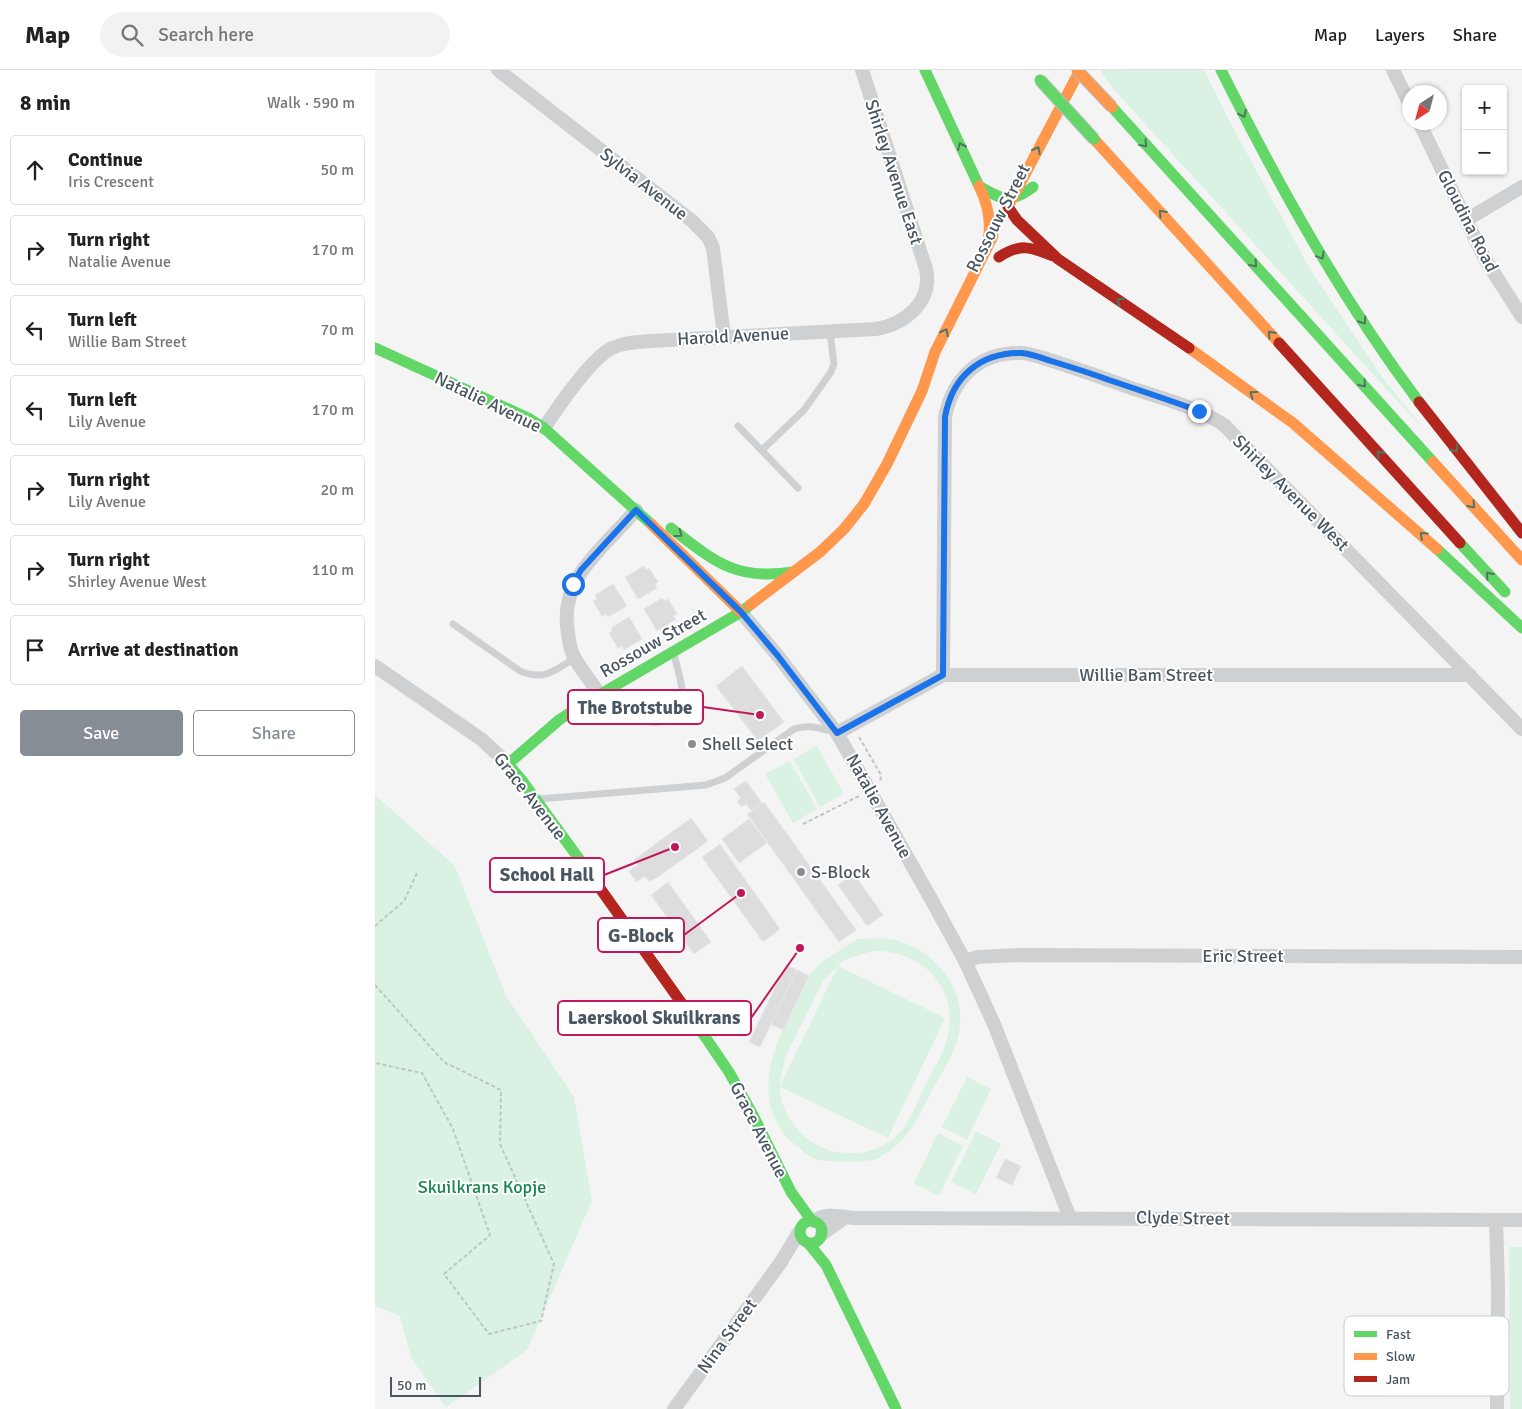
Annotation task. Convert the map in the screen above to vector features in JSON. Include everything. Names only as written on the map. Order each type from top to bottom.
[{"type":"main road","points":[[925,70],[987,205],[991,220],[987,248]]},
{"type":"main road","points":[[1031,70],[1515,603]]},
{"type":"main road","points":[[1078,70],[1522,560]]},
{"type":"main road","name":"Rossouw Street","points":[[508,764],[559,720],[603,691],[741,612],[844,529],[864,504],[887,464],[927,378],[935,352],[1078,70]]},
{"type":"main road","points":[[1067,122],[1095,70]]},
{"type":"main road","points":[[1221,70],[1257,143],[1303,226],[1371,335],[1435,423],[1522,533]]},
{"type":"main road","name":"Rossouw Street","points":[[1005,212],[1035,183],[1015,223]]},
{"type":"main road","points":[[979,186],[997,197],[1005,212],[1015,223],[1058,259],[1293,423],[1427,539],[1522,628]]},
{"type":"main road","name":"Rossouw Street","points":[[1006,242],[997,261],[1007,251],[1020,246],[1038,250],[1058,259]]},
{"type":"main road","name":"Rossouw Street","points":[[927,378],[957,334]]},
{"type":"main road","name":"Natalie Avenue","points":[[375,348],[524,416],[544,428],[636,510],[741,612]]},
{"type":"main road","points":[[636,510],[651,515],[713,559],[735,570],[752,575],[793,572]]},
{"type":"main road","name":"Grace Avenue","points":[[508,764],[621,916],[729,1072],[791,1192],[813,1221],[821,1227],[826,1265]]},
{"type":"main road","name":"Grace Avenue","points":[[791,1192],[803,1236],[826,1265],[897,1409]]},
{"type":"main road","points":[[813,1221],[805,1222],[803,1236],[818,1242],[821,1236]]},
{"type":"street","name":"Sylvia Avenue","points":[[498,70],[706,234],[715,257],[724,337]]},
{"type":"street","name":"Shirley Avenue East","points":[[862,70],[927,273]]},
{"type":"street","points":[[1393,70],[1402,89]]},
{"type":"street","name":"Gloudina Road","points":[[1423,130],[1485,259],[1522,317]]},
{"type":"street","points":[[1466,220],[1522,188]]},
{"type":"street","name":"Harold Avenue","points":[[544,428],[590,366],[604,353],[613,348],[632,342],[830,332],[887,327],[903,320],[917,307],[924,296],[928,282],[927,273]]},
{"type":"street","name":"Shirley Avenue West","points":[[943,675],[945,417],[949,399],[964,375],[987,359],[1023,353],[1184,406],[1207,415],[1224,425],[1522,728]]},
{"type":"street","points":[[603,691],[575,658],[571,649],[566,621],[567,604],[573,584],[581,570],[636,510]]},
{"type":"street","name":"Natalie Avenue","points":[[741,612],[778,656],[837,733],[965,961],[994,1024],[1070,1218]]},
{"type":"street","name":"Grace Avenue","points":[[375,666],[481,739],[508,764]]},
{"type":"street","name":"Willie Bam Street","points":[[837,733],[943,675],[1470,675]]},
{"type":"street","name":"Eric Street","points":[[965,961],[978,957],[1020,956],[1522,957]]},
{"type":"street","name":"Clyde Street","points":[[813,1221],[832,1214],[844,1218],[1522,1220]]},
{"type":"street","points":[[821,1236],[844,1218]]},
{"type":"street","points":[[1496,1220],[1498,1316]]},
{"type":"street","name":"Nina Street","points":[[673,1409],[781,1262],[803,1236]]},
{"type":"street","points":[[1497,1396],[1497,1409]]},
{"type":"lane","points":[[762,450],[804,410],[832,369],[834,364],[830,332]]},
{"type":"lane","points":[[739,426],[798,488]]},
{"type":"lane","points":[[453,624],[520,671],[529,675],[544,676],[575,658]]},
{"type":"lane","points":[[603,691],[636,716],[652,723],[668,721],[681,710],[684,701],[674,651]]},
{"type":"lane","points":[[535,799],[706,786],[725,778],[794,729],[802,726],[812,726],[837,733]]},
{"type":"path","points":[[857,734],[881,775],[881,782],[877,785]]},
{"type":"path","points":[[803,824],[863,794]]},
{"type":"path","points":[[376,925],[404,901],[417,873]]},
{"type":"path","points":[[375,985],[444,1062],[501,1090],[500,1144],[555,1264],[541,1321],[489,1334],[444,1274],[489,1235],[453,1129],[422,1073],[375,1063]]},
{"type":"green space","points":[[1102,70],[1204,70],[1232,126],[1310,269],[1380,374],[1423,429],[1117,93],[1101,73]]},
{"type":"green space","points":[[817,746],[844,794],[820,807],[793,759]]},
{"type":"green space","points":[[790,761],[817,809],[793,823],[765,774]]},
{"type":"green space","name":"Skuilkrans Kopje","points":[[375,795],[455,866],[506,996],[574,1097],[592,1201],[527,1350],[446,1407],[411,1358],[400,1316],[375,1306]]},
{"type":"green space","points":[[857,939],[899,941],[926,954],[937,964],[947,975],[954,988],[958,1002],[960,1017],[959,1033],[947,1064],[908,1133],[896,1145],[876,1159],[835,1162],[810,1157],[789,1140],[783,1132],[776,1121],[770,1102],[768,1083],[777,1045],[784,1026],[811,973],[820,963]],"holes":[[[872,951],[888,952],[917,962],[939,982],[946,996],[949,1011],[948,1035],[943,1050],[905,1126],[893,1139],[883,1146],[860,1153],[836,1152],[824,1148],[807,1138],[795,1126],[786,1112],[780,1087],[888,1138],[945,1018],[838,966],[844,960]],[[838,966],[780,1086],[786,1056],[823,981]]]},
{"type":"green space","points":[[967,1077],[991,1089],[967,1140],[942,1127]]},
{"type":"green space","points":[[976,1131],[1001,1144],[976,1194],[951,1182]]},
{"type":"green space","points":[[938,1133],[963,1146],[939,1196],[914,1183]]},
{"type":"green space","points":[[1509,1247],[1522,1247],[1522,1409],[1510,1409]]},
{"type":"building","points":[[644,566],[646,570],[649,568],[658,582],[655,584],[657,588],[638,599],[625,577]]},
{"type":"building","points":[[613,584],[627,606],[608,617],[606,614],[602,616],[593,601],[597,599],[595,595]]},
{"type":"building","points":[[662,598],[665,601],[668,599],[677,614],[673,616],[676,619],[657,631],[644,609]]},
{"type":"building","points":[[629,617],[642,639],[624,650],[622,646],[618,648],[609,633],[613,631],[611,628]]},
{"type":"building","points":[[742,666],[784,722],[758,741],[716,686]]},
{"type":"building","points":[[746,781],[762,803],[751,811],[746,804],[741,807],[737,801],[741,798],[734,789]]},
{"type":"building","name":"S-Block","points":[[764,802],[856,930],[839,942],[747,814]]},
{"type":"building","points":[[691,818],[708,841],[658,877],[649,881],[645,876],[636,882],[629,871],[638,865],[634,860]]},
{"type":"building","points":[[749,819],[767,843],[739,863],[722,839]]},
{"type":"building","points":[[720,844],[780,929],[763,942],[702,857]]},
{"type":"building","points":[[854,874],[883,915],[867,926],[838,885]]},
{"type":"building","points":[[668,882],[711,942],[694,954],[651,895]]},
{"type":"building","points":[[786,965],[797,970],[760,1047],[749,1042]]},
{"type":"building","points":[[797,970],[809,976],[783,1030],[771,1024]]},
{"type":"building","points":[[1005,1159],[1021,1166],[1012,1185],[996,1178]]},
{"type":"traffic: fast","points":[[925,70],[979,186],[1000,197],[1006,198],[1018,196],[1033,187]]},
{"type":"traffic: fast","points":[[1221,70],[1265,156],[1337,282],[1390,363],[1419,402]]},
{"type":"traffic: fast","points":[[1040,80],[1094,139]]},
{"type":"traffic: fast","points":[[1112,107],[1433,462]]},
{"type":"traffic: fast","points":[[375,348],[528,418],[544,428],[651,524]]},
{"type":"traffic: fast","points":[[671,528],[713,559],[726,566],[756,574],[793,572]]},
{"type":"traffic: fast","points":[[1460,543],[1505,592]]},
{"type":"traffic: fast","points":[[1437,549],[1522,628]]},
{"type":"traffic: fast","points":[[582,863],[508,764],[559,720],[577,708],[750,605]]},
{"type":"traffic: fast","points":[[695,1022],[729,1072],[753,1115],[791,1192],[812,1221]]},
{"type":"traffic: fast","points":[[807,1221],[815,1221],[822,1228],[822,1232],[822,1236],[815,1243],[807,1243],[800,1236],[800,1228],[807,1221]]},
{"type":"traffic: fast","points":[[809,1244],[826,1265],[896,1409]]},
{"type":"traffic: slow","points":[[1077,70],[1112,107]]},
{"type":"traffic: slow","points":[[1010,203],[1080,70]]},
{"type":"traffic: slow","points":[[1094,139],[1279,343]]},
{"type":"traffic: slow","points":[[979,186],[989,216],[987,248]]},
{"type":"traffic: slow","points":[[750,605],[820,552],[844,529],[864,504],[887,464],[922,391],[935,352],[993,236]]},
{"type":"traffic: slow","points":[[1189,348],[1293,423],[1437,549]]},
{"type":"traffic: slow","points":[[1433,462],[1522,560]]},
{"type":"traffic: slow","points":[[651,524],[741,612]]},
{"type":"traffic: jam","points":[[1008,207],[1017,220],[1058,259],[1189,348]]},
{"type":"traffic: jam","points":[[999,257],[1020,248],[1038,250],[1053,256]]},
{"type":"traffic: jam","points":[[1279,343],[1460,543]]},
{"type":"traffic: jam","points":[[1419,402],[1522,533]]},
{"type":"traffic: jam","points":[[582,863],[695,1022]]},
{"type":"place","name":"The Brotstube","points":[[760,715]]},
{"type":"place","name":"Shell Select","points":[[692,744]]},
{"type":"place","name":"School Hall","points":[[675,847]]},
{"type":"place","name":"S-Block","points":[[801,872]]},
{"type":"place","name":"G-Block","points":[[741,893]]},
{"type":"place","name":"Laerskool Skuilkrans","points":[[800,948]]},
{"type":"route","points":[[573,584],[581,570],[636,510],[741,612],[806,691],[837,733],[943,675],[943,477],[945,417],[953,390],[964,375],[987,359],[1023,353],[1034,355],[1199,411]]}]
